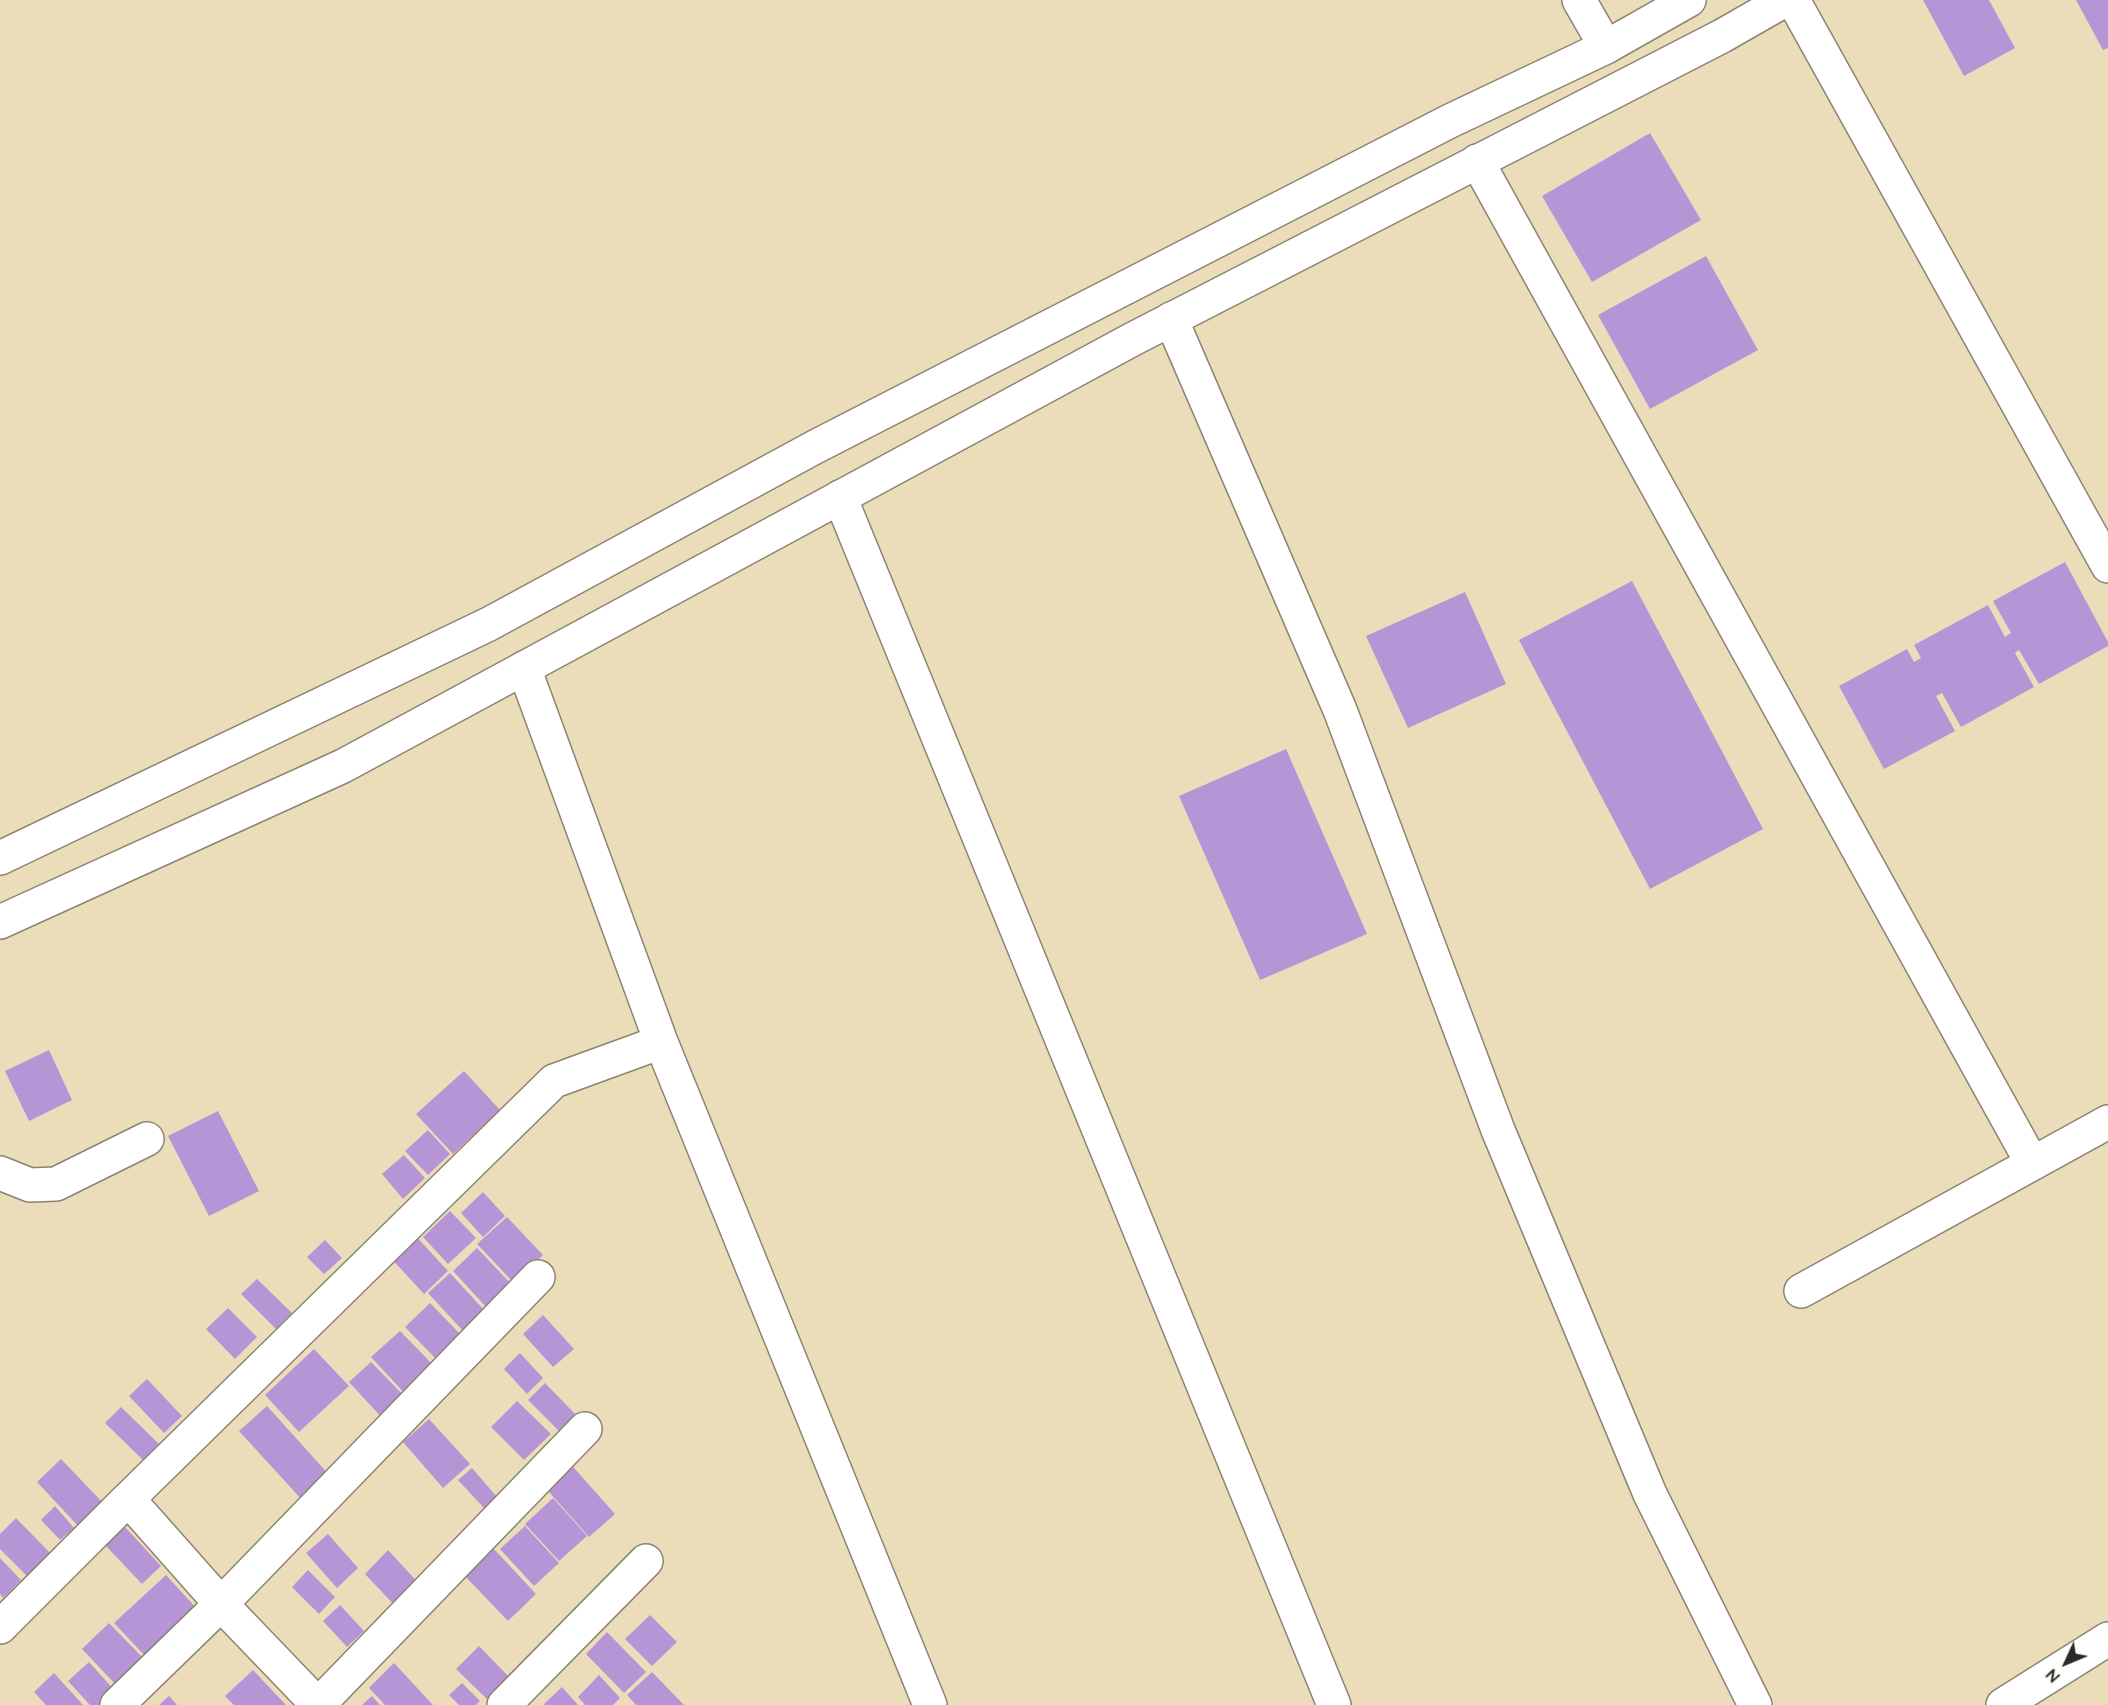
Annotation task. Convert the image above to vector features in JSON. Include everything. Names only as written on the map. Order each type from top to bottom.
[{"type":"street","points":[[1580,0],[1606,47]]},
{"type":"street","points":[[0,858],[489,624],[815,447],[1450,121],[1606,47],[1689,0]]},
{"type":"street","points":[[0,922],[344,766],[1172,319],[1722,36],[1785,0]]},
{"type":"street","points":[[1792,0],[2108,566]]},
{"type":"street","points":[[1477,161],[2032,1163]]},
{"type":"street","points":[[1172,319],[1340,710],[1498,1130],[1645,1483],[1755,1705]]},
{"type":"street","points":[[840,497],[1334,1705]]},
{"type":"street","points":[[524,668],[661,1042],[930,1705]]},
{"type":"street","points":[[0,1627],[554,1081],[661,1042]]},
{"type":"street","points":[[1802,1291],[2108,1122]]},
{"type":"street","points":[[0,1173],[30,1185],[56,1184],[147,1139]]},
{"type":"street","points":[[117,1705],[221,1604],[538,1277]]},
{"type":"street","points":[[128,1499],[221,1604],[318,1705],[585,1429]]},
{"type":"street","points":[[504,1705],[646,1561]]},
{"type":"street","points":[[2003,1705],[2108,1639]]},
{"type":"building","points":[[1923,0],[1989,0],[2015,48],[1964,76]]},
{"type":"building","points":[[2076,0],[2108,0],[2108,48],[2103,50]]},
{"type":"building","points":[[1650,133],[1701,220],[1592,282],[1542,196]]},
{"type":"building","points":[[1706,256],[1758,350],[1650,409],[1598,315]]},
{"type":"building","points":[[2065,562],[2108,642],[2108,646],[2039,684],[2019,650],[2015,653],[2034,687],[1961,727],[1942,693],[1936,696],[1955,731],[1884,769],[1839,686],[1907,649],[1914,662],[1921,658],[1914,645],[1988,605],[2005,637],[2011,633],[1993,601]]},
{"type":"building","points":[[1632,581],[1763,829],[1650,889],[1519,640]]},
{"type":"building","points":[[1465,592],[1506,684],[1408,728],[1366,636]]},
{"type":"building","points":[[1286,749],[1367,934],[1260,980],[1179,796]]},
{"type":"building","points":[[49,1050],[72,1100],[29,1121],[5,1071]]},
{"type":"building","points":[[464,1071],[500,1110],[453,1154],[416,1114]]},
{"type":"building","points":[[218,1111],[259,1191],[209,1216],[168,1136]]},
{"type":"building","points":[[428,1130],[450,1154],[428,1175],[405,1151]]},
{"type":"building","points":[[404,1155],[425,1178],[403,1199],[382,1174]]},
{"type":"building","points":[[483,1192],[505,1216],[483,1237],[461,1213]]},
{"type":"building","points":[[450,1211],[476,1238],[448,1264],[423,1237]]},
{"type":"building","points":[[507,1217],[543,1255],[514,1283],[477,1244]]},
{"type":"building","points":[[413,1233],[448,1271],[424,1294],[389,1256]]},
{"type":"building","points":[[325,1240],[342,1258],[324,1274],[307,1257]]},
{"type":"building","points":[[477,1248],[512,1285],[488,1309],[453,1271]]},
{"type":"building","points":[[450,1273],[486,1312],[464,1332],[428,1293]]},
{"type":"building","points":[[257,1279],[292,1313],[276,1329],[241,1294]]},
{"type":"building","points":[[430,1303],[462,1336],[437,1360],[405,1327]]},
{"type":"building","points":[[228,1308],[257,1337],[235,1359],[206,1329]]},
{"type":"building","points":[[543,1315],[574,1349],[553,1367],[523,1334]]},
{"type":"building","points":[[400,1331],[438,1370],[409,1398],[371,1357]]},
{"type":"building","points":[[314,1349],[349,1386],[299,1432],[265,1395]]},
{"type":"building","points":[[520,1353],[543,1378],[527,1394],[504,1369]]},
{"type":"building","points":[[371,1362],[407,1399],[385,1421],[349,1382]]},
{"type":"building","points":[[147,1379],[182,1416],[164,1433],[129,1396]]},
{"type":"building","points":[[545,1383],[578,1417],[562,1434],[528,1400]]},
{"type":"building","points":[[517,1401],[551,1434],[524,1460],[491,1427]]},
{"type":"building","points":[[267,1406],[331,1477],[304,1502],[239,1431]]},
{"type":"building","points":[[121,1407],[159,1444],[143,1460],[105,1423]]},
{"type":"building","points":[[429,1419],[470,1464],[443,1488],[403,1442]]},
{"type":"building","points":[[61,1459],[104,1504],[79,1527],[37,1482]]},
{"type":"building","points":[[567,1460],[615,1514],[589,1537],[541,1483]]},
{"type":"building","points":[[472,1468],[497,1497],[484,1508],[458,1480]]},
{"type":"building","points":[[553,1498],[587,1536],[559,1561],[525,1524]]},
{"type":"building","points":[[55,1506],[74,1528],[60,1540],[41,1520]]},
{"type":"building","points":[[16,1518],[52,1555],[29,1578],[0,1549],[0,1534]]},
{"type":"building","points":[[525,1526],[559,1563],[534,1586],[500,1549]]},
{"type":"building","points":[[125,1527],[161,1566],[142,1584],[105,1545]]},
{"type":"building","points":[[328,1534],[358,1568],[337,1588],[306,1553]]},
{"type":"building","points":[[492,1547],[536,1594],[508,1621],[463,1574]]},
{"type":"building","points":[[388,1550],[423,1588],[399,1610],[365,1574]]},
{"type":"building","points":[[0,1558],[21,1580],[3,1598],[0,1594]]},
{"type":"building","points":[[308,1570],[335,1597],[319,1614],[292,1587]]},
{"type":"building","points":[[166,1575],[198,1610],[146,1657],[114,1623]]},
{"type":"building","points":[[340,1605],[364,1631],[347,1647],[323,1621]]},
{"type":"building","points":[[650,1615],[677,1642],[652,1666],[625,1639]]},
{"type":"building","points":[[109,1623],[145,1660],[118,1687],[82,1649]]},
{"type":"building","points":[[607,1632],[646,1672],[624,1693],[586,1654]]},
{"type":"building","points":[[479,1646],[512,1680],[490,1702],[456,1669]]},
{"type":"building","points":[[89,1662],[117,1693],[104,1705],[90,1705],[68,1681]]},
{"type":"building","points":[[394,1663],[433,1705],[385,1705],[369,1688]]},
{"type":"building","points":[[253,1670],[286,1705],[234,1705],[225,1696]]},
{"type":"building","points":[[652,1672],[684,1705],[636,1705],[627,1695]]},
{"type":"building","points":[[54,1673],[83,1705],[46,1705],[34,1692]]},
{"type":"building","points":[[599,1675],[620,1698],[613,1705],[585,1705],[578,1697]]},
{"type":"building","points":[[462,1683],[480,1701],[476,1705],[459,1705],[449,1695]]},
{"type":"building","points":[[562,1687],[578,1705],[544,1704]]},
{"type":"building","points":[[169,1696],[177,1705],[159,1705]]},
{"type":"building","points":[[372,1696],[380,1705],[362,1705]]}]
